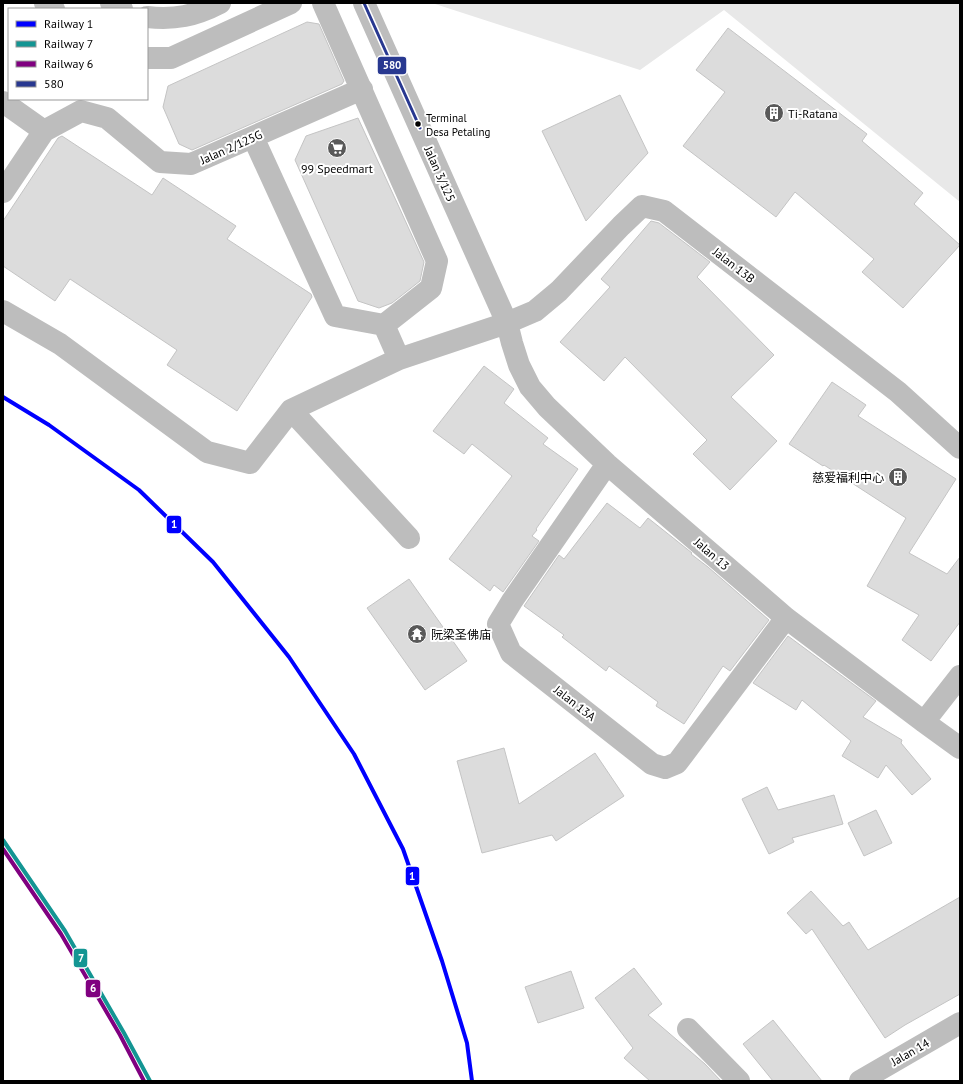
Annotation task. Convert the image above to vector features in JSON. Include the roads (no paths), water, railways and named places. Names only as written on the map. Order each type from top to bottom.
[{"type":"street","points":[[110,3],[120,8]]},
{"type":"street","points":[[148,18],[163,19],[187,16],[220,3]]},
{"type":"street","points":[[148,58],[171,58],[291,3]]},
{"type":"street","points":[[253,137],[335,316],[384,325],[431,288],[437,261],[324,3]]},
{"type":"street","name":"Jalan 3/125","points":[[364,3],[507,323]]},
{"type":"street","name":"Jalan 2/125G","points":[[44,131],[81,111],[107,118],[160,162],[191,164],[362,89]]},
{"type":"street","points":[[3,102],[44,131],[3,192]]},
{"type":"street","name":"Jalan 13B","points":[[507,323],[535,311],[559,291],[642,206],[664,211],[898,392],[960,448]]},
{"type":"street","points":[[3,311],[60,344],[207,452],[250,463],[292,410],[399,359],[507,323]]},
{"type":"street","name":"Jalan 13","points":[[507,323],[519,365],[530,387],[547,407],[607,464],[786,618],[960,748]]},
{"type":"street","points":[[384,325],[399,359]]},
{"type":"street","points":[[292,410],[409,538]]},
{"type":"street","name":"Jalan 13A","points":[[607,464],[512,601],[498,624],[511,653],[652,764],[665,768],[677,763],[786,618]]},
{"type":"street","points":[[924,722],[960,676]]},
{"type":"street","name":"Jalan 14","points":[[860,1081],[960,1023]]},
{"type":"street","points":[[688,1028],[739,1081]]},
{"type":"rail line","name":"1","points":[[3,397],[49,425],[139,490],[213,562],[289,657],[354,754],[403,849],[442,961],[467,1043],[472,1081]]},
{"type":"rail line","name":"7","points":[[3,840],[65,931],[150,1081]]},
{"type":"rail line","name":"6","points":[[3,849],[61,934],[120,1035],[144,1081]]},
{"type":"place","name":"Ti-Ratana","points":[[774,113]]},
{"type":"place","name":"Terminal Desa Petaling","points":[[418,124]]},
{"type":"place","name":"99 Speedmart","points":[[337,148]]},
{"type":"place","name":"慈爱福利中心","points":[[898,477]]},
{"type":"place","name":"阮梁圣佛庙","points":[[417,634]]}]
